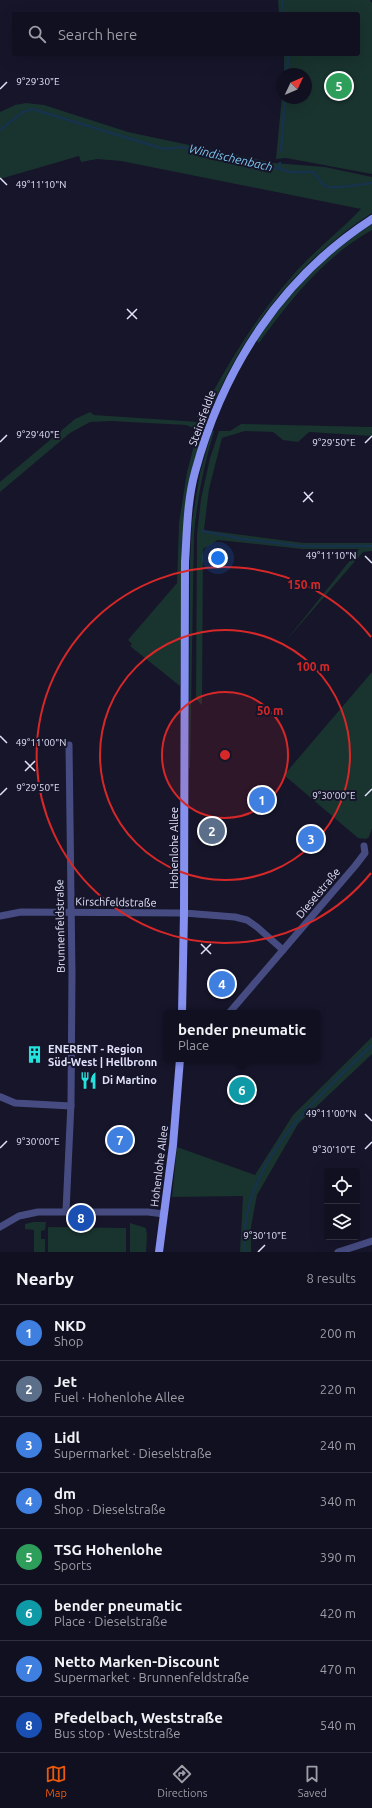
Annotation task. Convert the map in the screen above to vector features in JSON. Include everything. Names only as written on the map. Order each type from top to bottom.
[{"type":"street","name":"Steinsfeldle","points":[[185,683],[185,562],[187,521],[194,474],[221,395],[251,339],[278,301],[326,252],[372,219]]},
{"type":"street","name":"Hohenlohe Allee","points":[[182,1010],[185,683]]},
{"type":"street","name":"Brunnenfeldstraße","points":[[66,1211],[71,1106],[72,973],[69,745]]},
{"type":"street","name":"Dieselstraße","points":[[232,1010],[355,866],[365,853],[364,846]]},
{"type":"street","name":"Kirschfeldstraße","points":[[0,916],[21,912],[184,913]]},
{"type":"street","points":[[184,913],[235,916],[247,920],[258,927],[283,950]]},
{"type":"street","name":"Hohenlohe Allee","points":[[159,1252],[173,1145],[180,1062]]},
{"type":"street","points":[[2,1097],[15,1103],[71,1106]]},
{"type":"street","points":[[0,1227],[8,1221],[38,1212],[66,1211],[164,1214]]},
{"type":"street","points":[[338,1252],[372,1241]]},
{"type":"green space","points":[[278,0],[370,0],[372,3],[372,174],[286,158],[276,159],[281,104],[312,104],[312,68],[284,68],[284,56],[360,56],[360,12],[279,12]]},
{"type":"green space","points":[[26,103],[44,105],[128,132],[274,163],[325,167],[372,177],[372,213],[319,253],[274,301],[237,356],[209,415],[204,417],[196,417],[203,410],[244,340],[267,307],[309,258],[361,209],[121,161],[97,159],[81,162],[79,156],[0,179],[0,112],[15,105]]},
{"type":"green space","points":[[372,224],[372,230],[339,253],[310,280],[283,311],[259,343],[256,340],[268,323],[308,276],[338,249]]},
{"type":"green space","points":[[90,412],[94,415],[199,422],[204,427],[191,473],[182,588],[180,686],[130,646],[132,644],[128,640],[177,583],[179,523],[187,472],[198,430],[186,425],[110,421],[90,422],[70,433],[0,492],[0,482],[75,419]]},
{"type":"green space","points":[[241,424],[372,427],[372,436],[309,432],[298,442],[283,440],[273,432],[245,431],[222,438],[209,489],[204,530],[304,543],[372,543],[372,551],[363,552],[285,642],[359,549],[302,549],[218,540],[203,549],[202,705],[196,699],[197,534],[201,499],[210,458],[219,431],[230,431]]},
{"type":"green space","points":[[212,431],[214,431],[201,482],[194,534],[190,769],[190,561],[192,521],[200,473]]},
{"type":"green space","points":[[372,672],[372,828],[369,837],[366,839],[358,838],[284,775]]},
{"type":"green space","points":[[372,1037],[372,1054],[298,1124],[257,1195],[251,1227],[251,1252],[240,1252],[243,1196],[172,1197],[177,1147],[255,1175],[293,1115]]},
{"type":"green space","points":[[33,1222],[46,1222],[45,1230],[41,1231],[41,1239],[45,1239],[45,1252],[34,1252],[34,1230],[25,1229],[25,1224]]},
{"type":"green space","points":[[130,1223],[146,1228],[146,1252],[130,1252]]},
{"type":"green space","points":[[48,1227],[126,1228],[126,1252],[48,1252]]},
{"type":"waterway","points":[[282,0],[283,12]]},
{"type":"waterway","points":[[287,68],[288,56]]},
{"type":"waterway","points":[[281,151],[285,104]]},
{"type":"waterway","name":"Windischenbach","points":[[0,130],[23,112],[32,109],[164,149],[184,147],[203,154],[228,155],[291,172],[313,172],[323,185],[329,187],[372,183]]},
{"type":"waterway","name":"Windischenbach","points":[[279,169],[280,163]]},
{"type":"waterway","points":[[202,531],[243,539],[301,546],[372,546]]},
{"type":"waterway","points":[[245,1252],[246,1221],[254,1191],[267,1163],[284,1136],[305,1112],[327,1088],[372,1045]]},
{"type":"place","name":"TSG Hohenlohe","points":[[339,86]]},
{"type":"place","name":"NKD","points":[[262,800]]},
{"type":"place","name":"Jet","points":[[212,831]]},
{"type":"place","name":"Lidl","points":[[311,839]]},
{"type":"place","name":"dm","points":[[222,984]]},
{"type":"place","name":"ENERENT - Region Süd-West | Hellbronn","points":[[35,1055]]},
{"type":"place","name":"Di Martino","points":[[89,1080]]},
{"type":"place","name":"bender pneumatic","points":[[242,1090]]},
{"type":"place","name":"Netto Marken-Discount","points":[[120,1140]]},
{"type":"place","name":"Pfedelbach, Weststraße","points":[[81,1218]]}]
